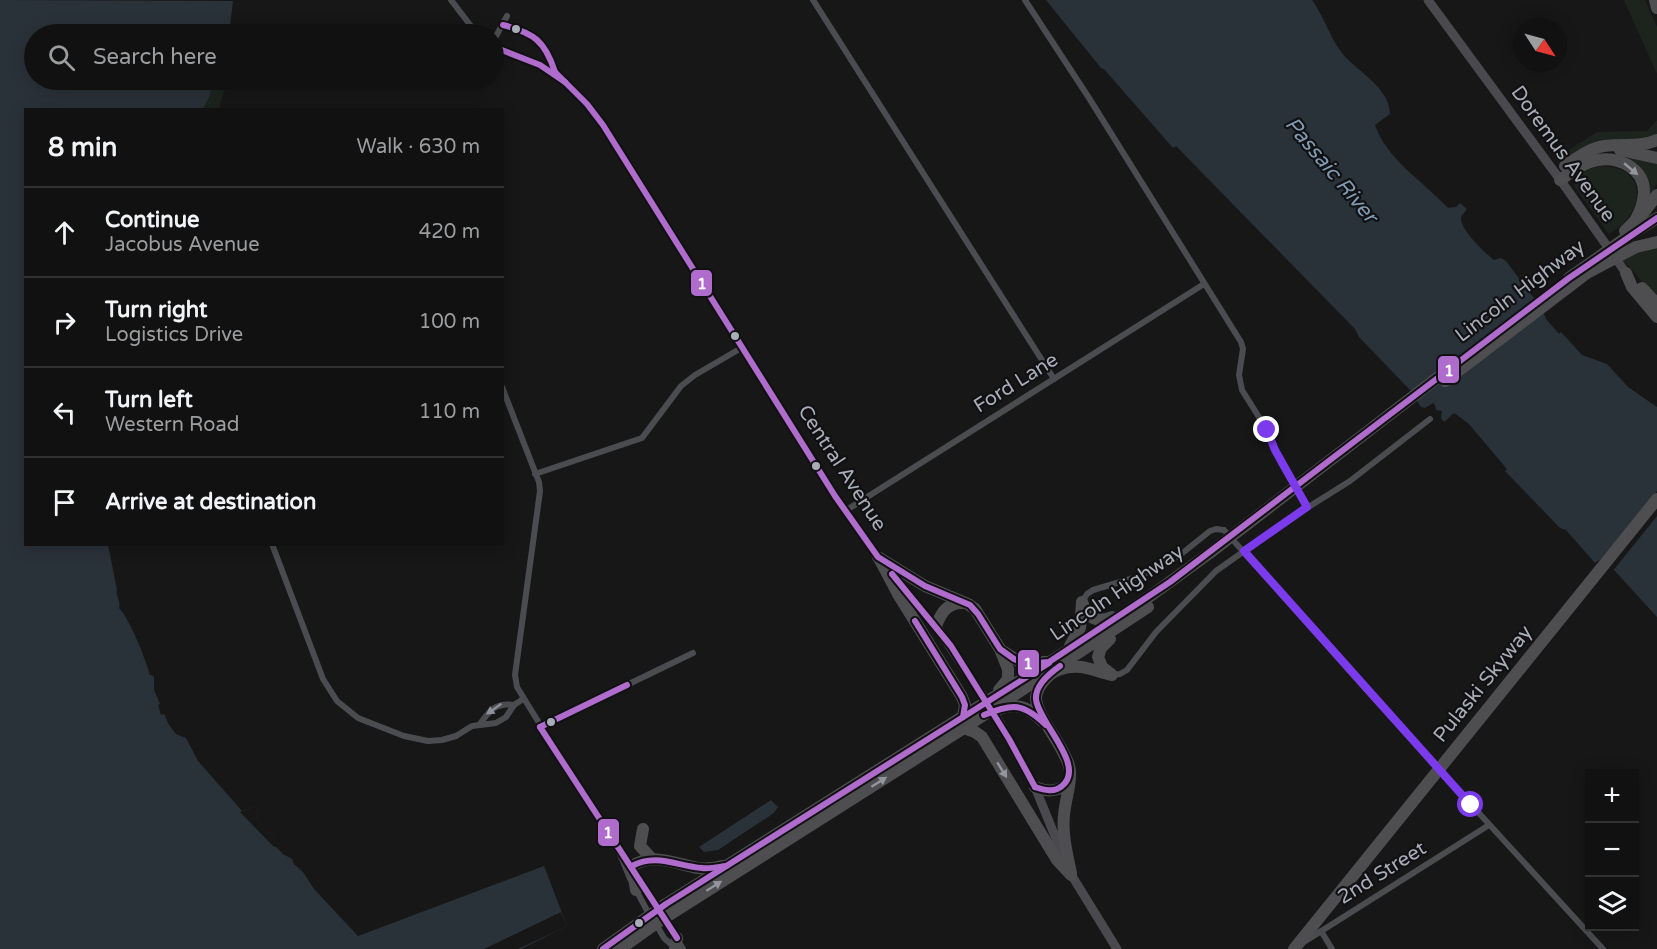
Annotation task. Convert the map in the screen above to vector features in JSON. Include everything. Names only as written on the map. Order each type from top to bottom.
[{"type":"highway","points":[[1655,0],[1657,8]]},
{"type":"highway","points":[[1558,177],[1590,151],[1601,146],[1657,141]]},
{"type":"highway","points":[[1590,151],[1620,150],[1657,158]]},
{"type":"highway","points":[[1558,177],[1593,161],[1610,159],[1626,164],[1640,177],[1644,190],[1641,208],[1631,236]]},
{"type":"highway","points":[[1631,236],[1657,195]]},
{"type":"highway","points":[[1631,236],[1657,218]]},
{"type":"highway","points":[[1631,236],[1657,227]]},
{"type":"highway","points":[[1631,236],[1657,242]]},
{"type":"highway","name":"Lincoln Highway","points":[[620,949],[657,916],[726,866],[963,723],[984,714],[1129,616],[1587,273],[1631,236]]},
{"type":"highway","name":"Lincoln Highway","points":[[1213,554],[1569,278],[1631,236]]},
{"type":"highway","points":[[1626,273],[1632,287],[1657,312]]},
{"type":"highway","points":[[1651,304],[1657,317]]},
{"type":"highway","name":"Pulaski Skyway","points":[[1294,949],[1657,499]]},
{"type":"highway","name":"Pulaski Skyway","points":[[1302,949],[1657,509]]},
{"type":"highway","points":[[878,557],[925,586],[975,609],[1000,649],[1008,669],[1008,677],[987,696]]},
{"type":"highway","points":[[878,557],[898,594],[962,697],[965,705],[963,723],[982,737],[1058,860],[1071,875]]},
{"type":"highway","points":[[1082,602],[1087,614],[1095,620],[1129,616]]},
{"type":"highway","points":[[1066,651],[1079,631],[1082,602]]},
{"type":"highway","points":[[936,626],[946,608],[953,603],[962,603]]},
{"type":"highway","points":[[1112,675],[1100,665],[1098,654],[1129,616]]},
{"type":"highway","name":"Lincoln Highway","points":[[603,949],[963,723],[987,696],[1051,667],[1066,651],[1129,616]]},
{"type":"highway","points":[[1000,649],[1020,662],[1051,667],[1082,667],[1112,675]]},
{"type":"highway","points":[[1046,726],[1036,697],[1051,667]]},
{"type":"highway","points":[[984,714],[1008,705],[1017,705],[1031,711],[1046,726],[1068,760],[1070,788],[1064,812],[1064,830],[1071,875]]},
{"type":"highway","points":[[1035,787],[1055,790],[1064,786],[1070,776]]},
{"type":"highway","points":[[643,829],[640,846],[652,859]]},
{"type":"highway","points":[[636,890],[632,866],[645,859],[701,868],[726,866]]},
{"type":"main road","name":"Doremus Avenue","points":[[1428,0],[1626,273]]},
{"type":"main road","name":"Central Avenue","points":[[936,626],[987,696],[1035,787],[1071,875],[1117,949]]},
{"type":"street","points":[[451,0],[469,24]]},
{"type":"street","points":[[813,0],[1054,379]]},
{"type":"street","points":[[1025,0],[1243,345],[1239,375],[1242,390],[1267,430],[1278,456],[1307,507]]},
{"type":"street","points":[[503,24],[507,16]]},
{"type":"street","name":"Central Avenue","points":[[504,50],[555,72],[587,104],[603,124],[845,511],[878,557],[936,626]]},
{"type":"street","name":"Ford Lane","points":[[845,511],[1204,284]]},
{"type":"street","points":[[535,474],[642,438],[681,386],[695,375],[743,347]]},
{"type":"street","points":[[504,392],[540,486],[515,675],[517,687],[540,727],[632,866],[657,916],[664,938],[677,947]]},
{"type":"street","points":[[1112,675],[1127,670],[1150,638],[1212,574],[1307,507],[1350,480],[1430,419]]},
{"type":"street","points":[[1082,602],[1093,590],[1137,577],[1166,564],[1214,529],[1224,530],[1603,949]]},
{"type":"street","points":[[273,546],[323,679],[337,701],[358,718],[404,736],[428,741],[456,736],[472,726],[496,723],[506,717],[514,705],[523,699]]},
{"type":"street","points":[[540,727],[693,653]]},
{"type":"street","points":[[480,724],[488,712],[503,703],[514,705]]},
{"type":"street","name":"2nd Street","points":[[1294,949],[1489,825]]},
{"type":"street","points":[[617,845],[636,890],[657,916],[677,947]]},
{"type":"street","points":[[1321,931],[1332,949]]},
{"type":"shaded area","points":[[1624,0],[1645,0],[1657,27],[1657,74]]},
{"type":"shaded area","points":[[211,90],[224,90],[219,108],[204,108]]},
{"type":"shaded area","points":[[1657,120],[1657,135],[1641,141],[1602,140],[1561,162],[1555,159],[1597,132],[1647,131]]},
{"type":"shaded area","points":[[1610,153],[1657,163],[1657,184],[1647,200],[1639,168],[1628,160],[1609,155]]},
{"type":"shaded area","points":[[1599,166],[1616,168],[1627,174],[1634,182],[1637,192],[1636,204],[1630,215],[1609,234],[1574,186],[1579,175]]},
{"type":"shaded area","points":[[1657,247],[1657,298],[1623,260],[1645,248]]},
{"type":"water","points":[[0,0],[233,1],[230,24],[24,24],[24,90],[211,90],[204,108],[24,108],[24,546],[108,546],[119,608],[137,639],[150,675],[154,676],[154,690],[160,704],[158,705],[161,715],[164,714],[176,734],[186,738],[198,761],[242,811],[256,806],[259,811],[256,817],[279,843],[275,846],[292,859],[314,889],[358,936],[544,866],[567,926],[521,949],[0,949]]},
{"type":"water","name":"Passaic River","points":[[1046,0],[1312,0],[1345,57],[1384,95],[1390,114],[1375,125],[1381,138],[1397,160],[1448,208],[1456,207],[1460,203],[1467,209],[1461,217],[1468,234],[1494,260],[1501,258],[1506,261],[1559,334],[1561,332],[1582,355],[1607,364],[1628,387],[1657,407],[1657,617],[1615,571],[1601,559],[1595,563],[1566,530],[1560,528],[1505,471],[1507,469],[1468,423],[1454,413],[1444,422],[1441,418],[1442,411],[1436,410],[1433,403],[1425,408],[1421,407],[1411,391],[1359,337],[1355,329],[1176,146],[1173,148],[1101,68]]},
{"type":"water","points":[[771,800],[778,807],[774,813],[718,850],[704,852],[699,847]]},
{"type":"pier","points":[[1657,491],[1657,516],[1612,572],[1600,562],[1595,566]]},
{"type":"pier","points":[[256,806],[259,811],[256,817],[279,843],[274,847],[240,812]]},
{"type":"pier","points":[[561,912],[567,926],[518,949],[484,949]]},
{"type":"transit line","name":"1","points":[[504,25],[523,31],[537,40],[547,53],[555,72]]},
{"type":"transit line","name":"1","points":[[504,51],[540,65],[565,82]]},
{"type":"transit line","name":"1","points":[[555,72],[587,104],[603,125],[835,496],[878,557],[925,586],[970,605],[1000,649],[1025,664],[1049,662],[1170,582],[1569,278],[1657,218]]},
{"type":"transit line","name":"1","points":[[892,574],[951,646],[1009,739],[1035,787]]},
{"type":"transit line","name":"1","points":[[915,621],[962,697],[965,705],[963,717]]},
{"type":"transit line","name":"1","points":[[603,949],[666,904],[1049,663]]},
{"type":"transit line","name":"1","points":[[1035,787],[1056,790],[1068,777],[1069,767],[1065,756],[1044,719],[1036,699],[1041,684],[1060,666]]},
{"type":"transit line","name":"1","points":[[540,727],[627,685]]},
{"type":"transit line","name":"1","points":[[984,715],[1003,708],[1017,707],[1031,712],[1046,725]]},
{"type":"transit line","name":"1","points":[[540,727],[677,938]]},
{"type":"transit line","name":"1","points":[[632,866],[641,862],[658,860],[702,868],[726,866]]},
{"type":"route","points":[[1267,430],[1287,474],[1307,507],[1244,551],[1471,805]]}]
